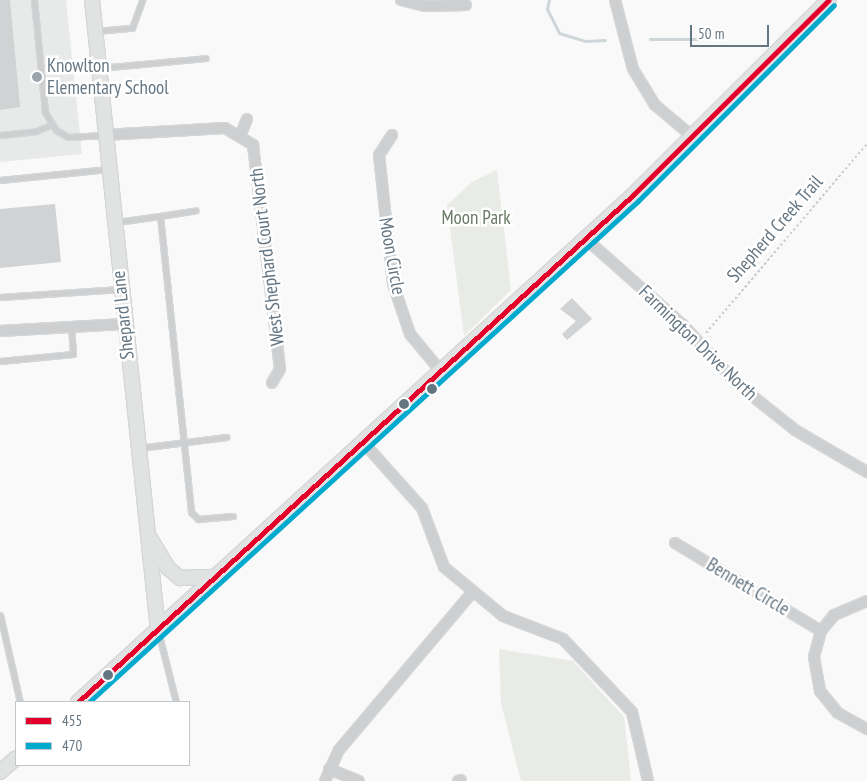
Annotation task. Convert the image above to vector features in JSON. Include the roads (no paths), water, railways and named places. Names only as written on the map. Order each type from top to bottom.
[{"type":"main road","name":"Shepard Lane","points":[[92,0],[104,135],[158,630]]},
{"type":"main road","points":[[79,701],[585,238],[692,136],[829,0]]},
{"type":"main road","points":[[146,531],[168,568],[180,578],[215,577]]},
{"type":"main road","points":[[0,772],[15,759]]},
{"type":"street","points":[[401,0],[425,6],[466,5]]},
{"type":"street","points":[[615,0],[633,69],[655,105],[692,136]]},
{"type":"street","points":[[104,135],[225,128],[241,134],[247,119]]},
{"type":"street","name":"West Shephard Court North","points":[[241,134],[253,146],[264,213],[280,369],[272,383]]},
{"type":"street","name":"Moon Circle","points":[[392,135],[379,154],[393,284],[410,334],[440,369]]},
{"type":"street","name":"Farmington Drive North","points":[[585,238],[682,324],[736,383],[795,430],[867,472]]},
{"type":"street","points":[[0,331],[124,324]]},
{"type":"street","points":[[362,441],[422,508],[444,567],[472,594],[503,616],[563,639],[632,712],[648,781]]},
{"type":"street","name":"Bennett Circle","points":[[675,543],[821,630]]},
{"type":"street","points":[[325,781],[339,750],[472,594]]},
{"type":"street","points":[[867,601],[834,615],[821,630],[814,657],[820,691],[838,713],[867,728]]},
{"type":"street","points":[[329,769],[359,781]]},
{"type":"lane","points":[[34,0],[45,112],[52,124],[68,137],[104,135]]},
{"type":"lane","points":[[94,31],[132,28],[142,0]]},
{"type":"lane","points":[[98,68],[206,58]]},
{"type":"lane","points":[[0,135],[36,131],[52,124]]},
{"type":"lane","points":[[0,180],[108,169]]},
{"type":"lane","points":[[114,222],[196,210]]},
{"type":"lane","points":[[160,216],[193,516],[233,516]]},
{"type":"lane","points":[[0,297],[121,289]]},
{"type":"lane","points":[[0,361],[72,354],[71,327]]},
{"type":"lane","points":[[138,448],[226,437]]},
{"type":"lane","points":[[0,615],[20,701]]},
{"type":"lane","points":[[158,630],[176,701]]},
{"type":"waterway","points":[[549,0],[547,9],[559,33],[586,41],[605,40]]},
{"type":"waterway","points":[[650,39],[701,39]]},
{"type":"place","name":"Knowlton Elementary School","points":[[37,77]]},
{"type":"park label","name":"Moon Park","points":[[476,218]]}]
